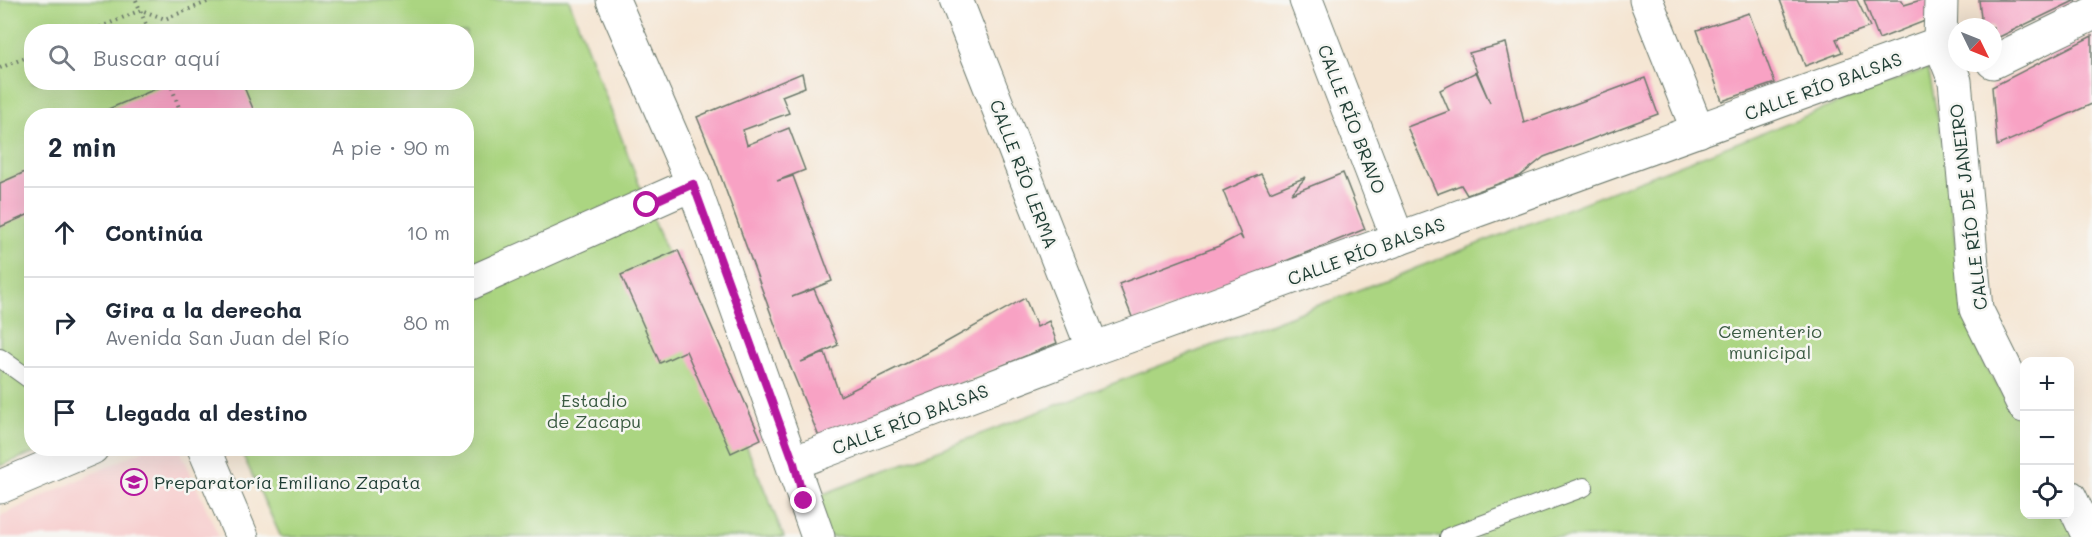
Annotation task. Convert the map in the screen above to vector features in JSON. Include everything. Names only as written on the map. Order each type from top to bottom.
[{"type":"street","points":[[613,0],[693,184],[794,463],[804,501],[818,537]]},
{"type":"street","name":"CALLE RÍO LERMA","points":[[956,0],[1093,349]]},
{"type":"street","name":"CALLE RÍO BRAVO","points":[[1306,0],[1398,239]]},
{"type":"street","points":[[1646,0],[1698,131]]},
{"type":"street","name":"CALLE RÍO DE JANEIRO","points":[[1941,0],[1940,43],[1954,81],[1976,309],[2020,396]]},
{"type":"street","points":[[2002,58],[2092,14]]},
{"type":"street","name":"CALLE RÍO BALSAS","points":[[794,463],[1093,349],[1940,43]]},
{"type":"street","points":[[1954,81],[1973,72]]},
{"type":"street","points":[[474,281],[693,184]]},
{"type":"street","points":[[0,487],[73,456]]},
{"type":"street","points":[[207,456],[242,537]]},
{"type":"street","points":[[2074,505],[2089,537]]},
{"type":"lane","points":[[0,358],[24,375]]},
{"type":"lane","points":[[1449,537],[1584,487]]},
{"type":"path","points":[[136,0],[146,24]]},
{"type":"path","points":[[108,24],[141,10],[165,19],[212,0]]},
{"type":"path","points":[[0,68],[24,58]]},
{"type":"path","points":[[173,90],[179,108]]},
{"type":"shaded area","name":"Preparatoría Emiliano Zapata","points":[[131,456],[183,456],[219,537],[0,537],[0,516]]},
{"type":"green space","name":"Estadio de Zacapu","points":[[0,0],[569,0],[647,205],[784,537],[281,537],[243,456],[474,456],[474,108],[24,108],[25,456],[0,466]]},
{"type":"green space","name":"Cementerio municipal","points":[[1928,68],[1945,155],[1963,308],[1982,361],[2020,420],[2020,519],[2068,519],[2076,537],[818,537],[805,501],[1429,263]]},
{"type":"building","points":[[1780,0],[1857,0],[1870,27],[1836,39],[1842,52],[1805,66]]},
{"type":"building","points":[[1864,0],[1902,0],[1904,5],[1929,0],[1930,19],[1879,39]]},
{"type":"building","points":[[1979,0],[2076,0],[2002,36],[2002,18],[1981,18]]},
{"type":"building","points":[[1749,13],[1775,83],[1722,101],[1697,30]]},
{"type":"building","points":[[2092,36],[2092,104],[1997,146],[1992,87]]},
{"type":"building","points":[[1506,43],[1524,123],[1645,78],[1658,114],[1544,157],[1520,176],[1467,195],[1461,185],[1437,194],[1407,127],[1449,111],[1440,90],[1476,72],[1490,103],[1469,53]]},
{"type":"building","points":[[802,73],[805,87],[782,96],[789,113],[743,130],[747,145],[789,128],[805,170],[777,181],[793,176],[832,281],[792,297],[814,289],[838,345],[801,362],[825,353],[840,396],[927,353],[1025,298],[1037,327],[1049,321],[1057,343],[958,384],[824,449],[790,366],[697,117]]},
{"type":"building","points":[[153,90],[245,90],[253,108],[111,108]]},
{"type":"building","points":[[24,172],[24,216],[0,227],[0,183]]},
{"type":"building","points":[[1343,173],[1365,229],[1134,322],[1119,284],[1219,246],[1240,235],[1243,240],[1223,191],[1261,174],[1270,192],[1306,177],[1291,194]]},
{"type":"building","points":[[678,250],[761,439],[731,453],[686,351],[660,363],[621,275]]},
{"type":"place","name":"Preparatoría Emiliano Zapata","points":[[134,482]]},
{"type":"route","points":[[647,205],[693,184],[794,463],[804,501]]}]
